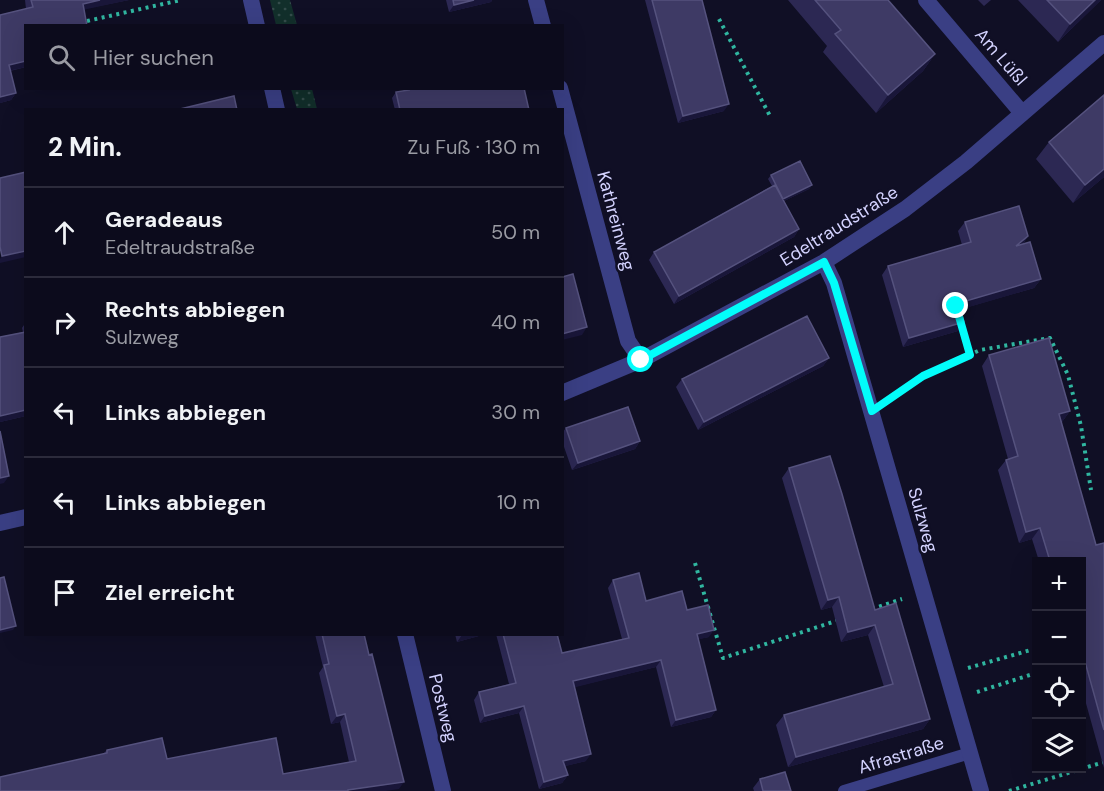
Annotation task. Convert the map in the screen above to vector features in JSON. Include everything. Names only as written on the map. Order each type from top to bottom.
[{"type":"street","points":[[251,0],[257,24]]},
{"type":"street","points":[[536,0],[542,24]]},
{"type":"street","name":"Am Lüßl","points":[[926,0],[1022,113]]},
{"type":"street","name":"Edeltraudstraße","points":[[564,392],[641,360],[824,262],[966,162],[1104,43]]},
{"type":"street","points":[[272,90],[277,108]]},
{"type":"street","name":"Kathreinweg","points":[[561,90],[628,341],[641,360]]},
{"type":"street","name":"Sulzweg","points":[[824,262],[834,283],[872,411],[981,791]]},
{"type":"street","points":[[0,523],[24,518]]},
{"type":"street","name":"Postweg","points":[[405,636],[443,791]]},
{"type":"lane","name":"Afrastraße","points":[[844,791],[970,753]]},
{"type":"path","points":[[87,21],[182,0]]},
{"type":"path","points":[[719,18],[770,116]]},
{"type":"path","points":[[959,316],[970,355]]},
{"type":"path","points":[[872,411],[923,376],[980,350],[1050,338],[1068,375],[1081,426],[1091,490]]},
{"type":"path","points":[[695,563],[723,658],[845,618]]},
{"type":"path","points":[[868,610],[923,592]]},
{"type":"path","points":[[947,675],[1032,650]]},
{"type":"path","points":[[954,698],[1032,674]]},
{"type":"path","points":[[1009,791],[1104,762]]},
{"type":"green space","points":[[270,0],[290,0],[297,24],[276,24]]},
{"type":"green space","points":[[291,90],[312,90],[317,108],[297,108]]},
{"type":"building","points":[[31,0],[100,0],[83,4],[87,24],[24,24],[24,61],[9,65],[16,93],[0,97],[0,15],[33,7]]},
{"type":"building","points":[[453,0],[474,0],[454,5]]},
{"type":"building","points":[[652,0],[702,0],[729,104],[683,116]]},
{"type":"building","points":[[815,0],[888,0],[935,54],[888,95],[835,34],[841,30]]},
{"type":"building","points":[[1047,0],[1095,0],[1070,24]]},
{"type":"building","points":[[524,90],[529,108],[400,108],[396,92]]},
{"type":"building","points":[[1104,95],[1104,169],[1085,185],[1049,142]]},
{"type":"building","points":[[234,96],[237,108],[184,108]]},
{"type":"building","points":[[800,161],[812,185],[783,199],[771,175]]},
{"type":"building","points":[[24,172],[24,251],[2,256],[0,247],[0,178]]},
{"type":"building","points":[[775,185],[799,229],[679,296],[654,252]]},
{"type":"building","points":[[1019,206],[1028,236],[1016,246],[1030,242],[1041,279],[959,303],[964,322],[909,338],[888,266],[971,242],[965,222]]},
{"type":"building","points":[[573,274],[587,327],[564,333],[564,276]]},
{"type":"building","points":[[807,316],[829,358],[704,422],[682,379]]},
{"type":"building","points":[[24,332],[24,410],[0,416],[0,337]]},
{"type":"building","points":[[1049,338],[1070,411],[1059,414],[1096,545],[1104,543],[1104,730],[1086,665],[1086,557],[1049,557],[1040,528],[1026,532],[1006,460],[1018,456],[989,355]]},
{"type":"building","points":[[628,407],[640,441],[578,463],[566,428]]},
{"type":"building","points":[[0,431],[9,476],[0,478]]},
{"type":"building","points":[[830,456],[875,610],[896,603],[930,719],[796,757],[784,715],[893,684],[875,625],[848,632],[839,597],[828,600],[789,468]]},
{"type":"building","points":[[639,573],[646,601],[682,591],[687,610],[708,605],[714,630],[697,634],[716,710],[676,720],[661,660],[573,681],[591,754],[563,761],[568,775],[544,782],[524,706],[485,716],[479,692],[516,683],[504,636],[558,636],[562,653],[629,638],[613,580]]},
{"type":"building","points":[[4,577],[16,626],[0,630],[0,578]]},
{"type":"building","points":[[322,636],[364,636],[369,655],[372,654],[404,782],[348,791],[0,791],[0,777],[162,738],[167,759],[276,738],[283,774],[356,761],[345,714],[337,716],[324,665],[329,664]]},
{"type":"building","points":[[785,772],[791,791],[763,791],[760,779]]},
{"type":"route","points":[[641,360],[824,262],[834,283],[872,411],[923,376],[970,355],[956,306]]}]
